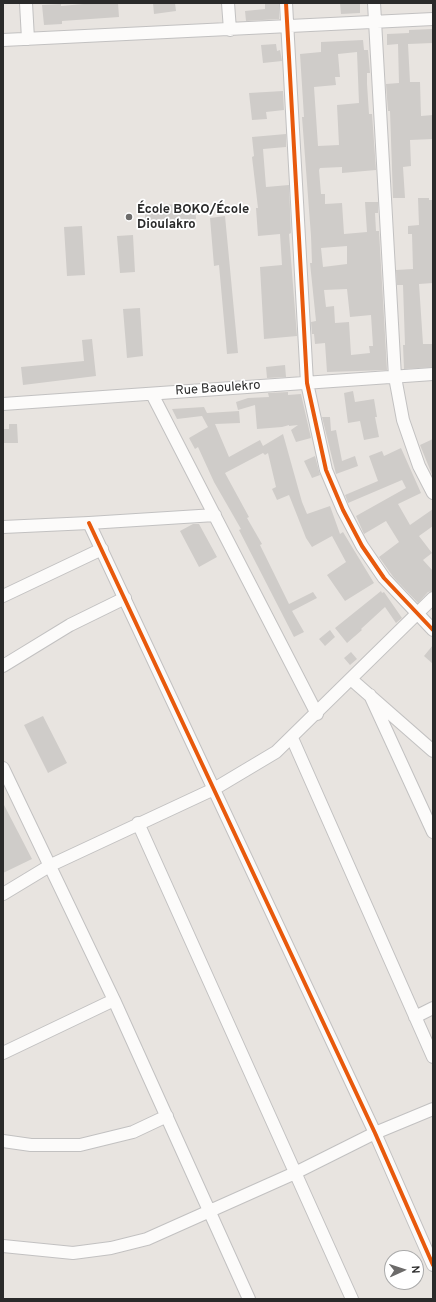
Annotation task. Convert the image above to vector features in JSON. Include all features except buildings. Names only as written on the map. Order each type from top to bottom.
[{"type":"street","points":[[26,3],[28,39]]},
{"type":"street","points":[[228,3],[230,30]]},
{"type":"street","points":[[286,3],[307,383],[326,470],[343,510],[362,546],[384,578],[417,615],[433,630]]},
{"type":"street","points":[[374,3],[394,377],[403,420],[418,466],[433,494]]},
{"type":"street","points":[[3,40],[433,19]]},
{"type":"street","name":"Rue Baoulekro","points":[[3,404],[433,374]]},
{"type":"street","points":[[152,394],[317,714]]},
{"type":"street","points":[[3,527],[215,515]]},
{"type":"street","points":[[89,523],[375,1133],[433,1265]]},
{"type":"street","points":[[3,596],[102,549]]},
{"type":"street","points":[[3,666],[70,625],[125,598]]},
{"type":"street","points":[[3,894],[51,865],[214,788],[276,752],[352,680],[433,598]]},
{"type":"street","points":[[352,680],[433,751]]},
{"type":"street","points":[[370,695],[433,832]]},
{"type":"street","points":[[292,738],[433,1057]]},
{"type":"street","points":[[3,768],[51,865],[114,1000],[249,1299]]},
{"type":"street","points":[[138,823],[352,1299]]},
{"type":"street","points":[[3,1053],[114,1000]]},
{"type":"street","points":[[415,1017],[433,1008]]},
{"type":"street","points":[[3,1246],[73,1253],[111,1248],[147,1239],[295,1173],[375,1133],[433,1109]]},
{"type":"street","points":[[3,1141],[31,1145],[80,1145],[133,1132],[167,1116]]},
{"type":"cycle path","points":[[286,3],[307,383],[326,470],[343,510],[362,546],[384,578],[433,630]]},
{"type":"cycle path","points":[[89,523],[375,1133],[433,1265]]},
{"type":"place","name":"École BOKO/École Dioulakro","points":[[129,217]]}]
